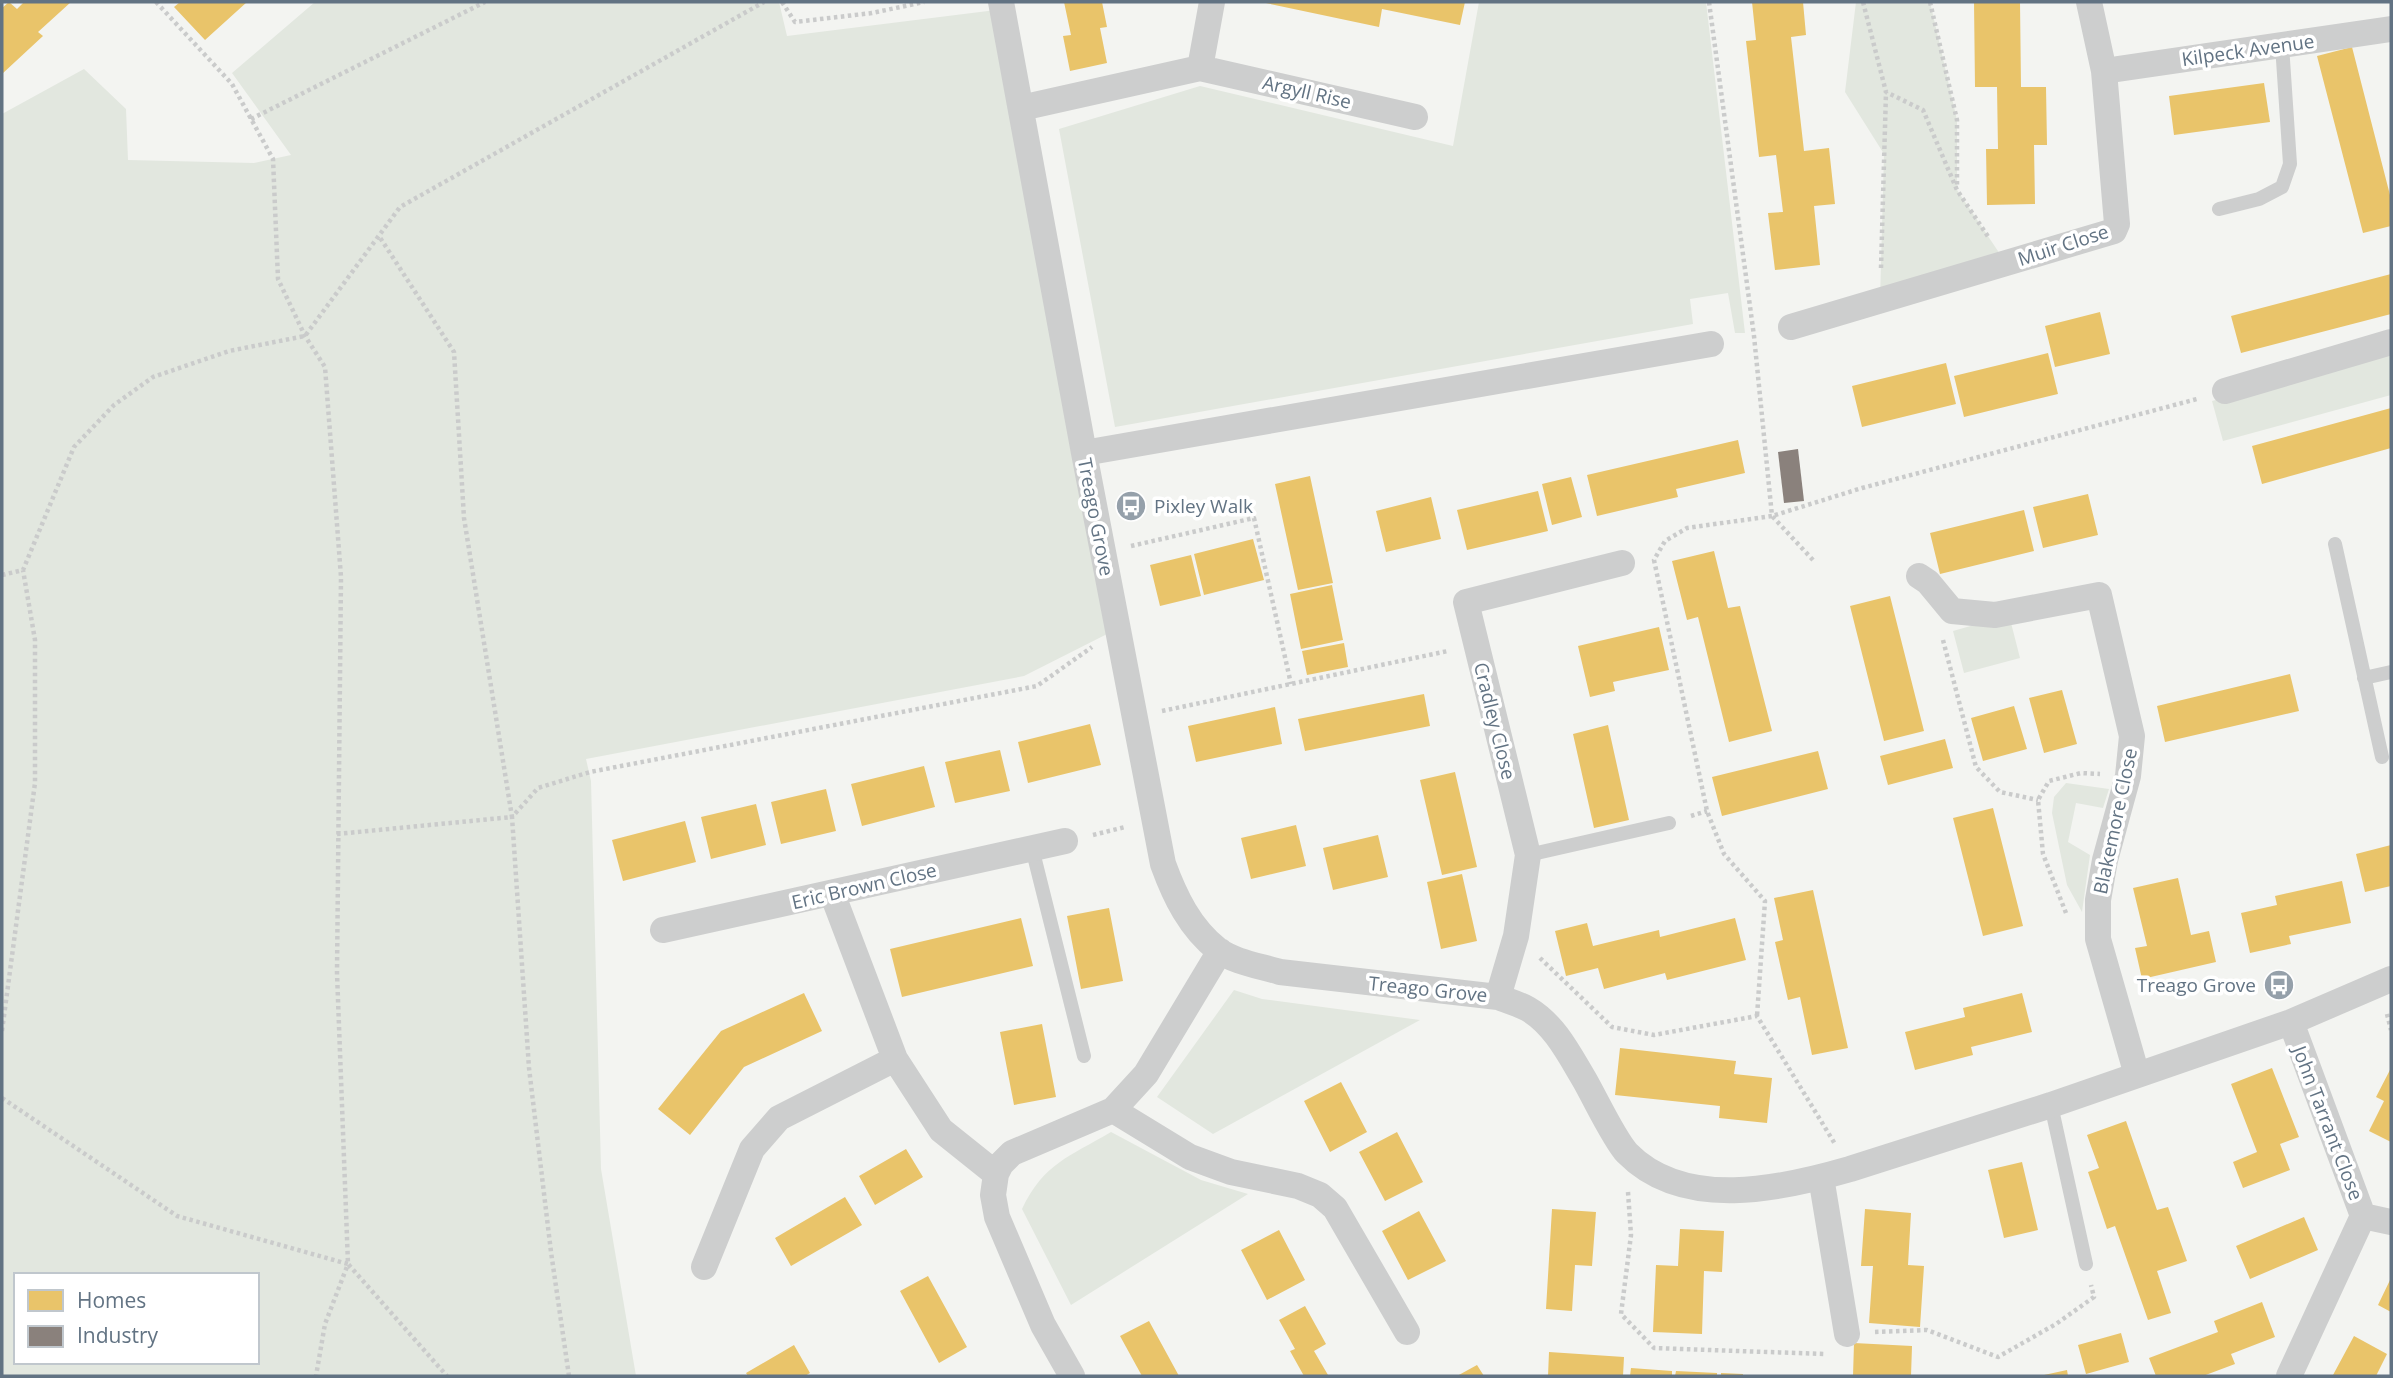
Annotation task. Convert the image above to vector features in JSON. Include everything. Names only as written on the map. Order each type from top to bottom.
[{"type":"street","name":"Treago Grove","points":[[1001,2],[1133,717],[1163,864],[1175,897],[1193,925],[1220,951],[1280,972],[1499,997],[1528,1009],[1547,1024],[1567,1051],[1626,1152],[1654,1174],[1684,1187],[1713,1190],[1746,1190],[1821,1177],[1850,1169],[2051,1105],[2291,1023],[2391,979]]},
{"type":"street","points":[[1200,68],[1212,2]]},
{"type":"street","name":"Muir Close","points":[[1791,327],[2114,231],[2117,224],[2104,71],[2089,2]]},
{"type":"street","name":"Kilpeck Avenue","points":[[2104,71],[2391,29]]},
{"type":"street","name":"Argyll Rise","points":[[1021,108],[1200,68],[1415,117]]},
{"type":"street","points":[[2225,391],[2391,342]]},
{"type":"street","points":[[1084,453],[1711,344]]},
{"type":"street","name":"Cradley Close","points":[[1499,997],[1516,936],[1528,855],[1466,602],[1622,563]]},
{"type":"street","name":"Blakemore Close","points":[[1919,576],[1928,582],[1952,611],[1995,615],[2099,595],[2132,736],[2129,776],[2105,860],[2098,900],[2098,939],[2137,1075]]},
{"type":"street","name":"Eric Brown Close","points":[[663,930],[1065,841]]},
{"type":"street","points":[[832,893],[895,1059],[942,1130],[996,1174]]},
{"type":"street","points":[[1072,1376],[1043,1325],[997,1217],[993,1195],[996,1174],[1012,1153],[1113,1110],[1146,1074],[1220,951]]},
{"type":"street","name":"John Tarrant Close","points":[[2289,1376],[2363,1216],[2291,1023]]},
{"type":"street","points":[[704,1267],[752,1149],[779,1118],[895,1059]]},
{"type":"street","points":[[1113,1110],[1190,1157],[1231,1172],[1298,1186],[1320,1195],[1335,1208],[1407,1332]]},
{"type":"street","points":[[1821,1177],[1847,1334]]},
{"type":"street","points":[[2363,1216],[2391,1222]]},
{"type":"lane","points":[[2219,209],[2259,200],[2282,187],[2290,164],[2282,45]]},
{"type":"lane","points":[[2335,544],[2382,757]]},
{"type":"lane","points":[[2364,678],[2391,672]]},
{"type":"lane","points":[[1528,855],[1669,822]]},
{"type":"lane","points":[[1032,848],[1084,1055]]},
{"type":"lane","points":[[2051,1105],[2086,1264]]},
{"type":"path","points":[[156,2],[232,85],[273,159],[278,279],[305,336],[325,367],[341,577],[337,973],[348,1264],[325,1324],[316,1376]]},
{"type":"path","points":[[251,119],[485,2]]},
{"type":"path","points":[[2,1031],[35,783],[35,640],[23,570],[74,447],[114,405],[153,377],[229,351],[305,336],[400,207],[764,2]]},
{"type":"path","points":[[782,2],[795,22],[872,13],[924,2]]},
{"type":"path","points":[[1709,2],[1754,336],[1772,516],[1813,560]]},
{"type":"path","points":[[1864,2],[1886,92],[1880,300]]},
{"type":"path","points":[[1930,2],[1957,120],[1957,190]]},
{"type":"path","points":[[1886,92],[1923,110],[1957,190],[2006,264]]},
{"type":"path","points":[[337,834],[512,817],[464,519],[454,352],[379,235]]},
{"type":"path","points":[[1711,344],[1791,327]]},
{"type":"path","points":[[1850,1169],[1757,1016],[1765,901],[1724,855],[1706,811],[1654,560],[1665,541],[1687,528],[1772,516],[1862,488],[2225,391]]},
{"type":"path","points":[[1102,552],[1254,518],[1291,684]]},
{"type":"path","points":[[2,575],[23,570]]},
{"type":"path","points":[[1943,638],[1976,767],[2000,792],[2038,800]]},
{"type":"path","points":[[1133,717],[1477,645]]},
{"type":"path","points":[[2066,914],[2043,854],[2038,800],[2049,781],[2081,774],[2129,776]]},
{"type":"path","points":[[1065,841],[1154,820]]},
{"type":"path","points":[[1516,936],[1612,1027],[1654,1035],[1757,1016]]},
{"type":"path","points":[[2,1098],[177,1216],[348,1264],[447,1376]]},
{"type":"shaded area","points":[[315,2],[779,2],[787,36],[996,10],[1117,629],[1024,676],[586,759],[591,781],[601,1169],[636,1376],[2,1376],[2,114],[84,69],[126,109],[128,160],[254,163],[291,155],[232,73]]},
{"type":"shaded area","points":[[1479,2],[1706,2],[1745,333],[1735,333],[1728,293],[1690,299],[1693,324],[1115,427],[1059,129],[1200,86],[1453,146]]},
{"type":"shaded area","points":[[1856,2],[1930,2],[1957,120],[1957,190],[2006,263],[1880,301],[1884,154],[1845,92]]},
{"type":"shaded area","points":[[2391,352],[2391,395],[2223,441],[2212,401]]},
{"type":"shaded area","points":[[2009,615],[2020,658],[1964,673],[1953,631]]},
{"type":"shaded area","points":[[2066,783],[2109,789],[2103,808],[2076,803],[2068,842],[2090,855],[2082,912],[2067,885],[2052,813],[2054,797]]},
{"type":"shaded area","points":[[1234,990],[1262,999],[1420,1020],[1213,1134],[1157,1097]]},
{"type":"shaded area","points":[[1111,1132],[1201,1180],[1248,1194],[1071,1305],[1022,1209],[1039,1181],[1049,1171],[1070,1155]]},
{"type":"building: Homes","points":[[9,2],[17,9],[24,2],[71,2],[38,32],[43,36],[2,74],[2,8]]},
{"type":"building: Homes","points":[[180,2],[247,2],[205,40],[174,7]]},
{"type":"building: Homes","points":[[1064,2],[1102,2],[1107,27],[1100,28],[1107,63],[1070,71],[1063,36],[1071,35]]},
{"type":"building: Homes","points":[[1261,2],[1465,2],[1460,25],[1382,9],[1379,27]]},
{"type":"building: Homes","points":[[1752,2],[1803,2],[1806,35],[1791,37],[1804,151],[1829,148],[1835,204],[1814,206],[1820,265],[1775,270],[1768,213],[1783,212],[1776,155],[1759,157],[1746,41],[1756,40]]},
{"type":"building: Homes","points":[[1974,2],[2020,2],[2021,87],[2046,87],[2047,145],[2034,145],[2035,204],[1987,205],[1986,149],[1998,149],[1997,87],[1975,87]]},
{"type":"building: Homes","points":[[2352,47],[2391,199],[2391,226],[2363,233],[2317,56]]},
{"type":"building: Homes","points":[[2264,83],[2270,122],[2174,135],[2169,96]]},
{"type":"building: Homes","points":[[2391,274],[2391,314],[2241,353],[2231,316]]},
{"type":"building: Homes","points":[[2100,312],[2110,354],[2055,367],[2045,326]]},
{"type":"building: Homes","points":[[2048,353],[2058,394],[1964,417],[1954,376]]},
{"type":"building: Homes","points":[[1946,363],[1956,404],[1862,427],[1852,386]]},
{"type":"building: Homes","points":[[2391,408],[2391,448],[2262,484],[2252,446]]},
{"type":"building: Homes","points":[[1738,440],[1745,473],[1676,489],[1678,497],[1597,516],[1587,475]]},
{"type":"building: Homes","points":[[1310,476],[1333,583],[1298,590],[1275,484]]},
{"type":"building: Homes","points":[[1571,477],[1582,517],[1552,525],[1542,484]]},
{"type":"building: Homes","points":[[1538,491],[1548,531],[1467,550],[1457,510]]},
{"type":"building: Homes","points":[[2088,494],[2098,535],[2043,548],[2033,507]]},
{"type":"building: Homes","points":[[1431,497],[1441,539],[1386,552],[1376,511]]},
{"type":"building: Homes","points":[[2024,510],[2034,551],[1940,574],[1930,533]]},
{"type":"building: Homes","points":[[1253,539],[1264,580],[1204,595],[1194,554]]},
{"type":"building: Homes","points":[[1714,551],[1728,608],[1740,606],[1772,731],[1729,742],[1698,617],[1687,620],[1672,561]]},
{"type":"building: Homes","points":[[1191,555],[1201,596],[1160,606],[1150,565]]},
{"type":"building: Homes","points":[[1332,585],[1343,640],[1301,649],[1290,594]]},
{"type":"building: Homes","points":[[1890,596],[1924,731],[1884,741],[1850,606]]},
{"type":"building: Homes","points":[[1659,627],[1669,670],[1613,682],[1615,691],[1590,697],[1578,646]]},
{"type":"building: Homes","points":[[1344,643],[1348,667],[1307,675],[1302,651]]},
{"type":"building: Homes","points":[[2290,674],[2299,711],[2165,742],[2157,706]]},
{"type":"building: Homes","points":[[2062,690],[2077,744],[2044,753],[2029,698]]},
{"type":"building: Homes","points":[[1424,694],[1430,726],[1305,751],[1298,719]]},
{"type":"building: Homes","points":[[2014,706],[2027,749],[1983,761],[1971,718]]},
{"type":"building: Homes","points":[[1275,707],[1282,744],[1196,762],[1188,726]]},
{"type":"building: Homes","points":[[1090,724],[1101,765],[1028,783],[1018,742]]},
{"type":"building: Homes","points":[[1608,725],[1629,820],[1594,828],[1573,734]]},
{"type":"building: Homes","points":[[1945,739],[1953,768],[1888,785],[1880,756]]},
{"type":"building: Homes","points":[[1000,750],[1010,791],[955,803],[945,762]]},
{"type":"building: Homes","points":[[1818,751],[1828,789],[1722,816],[1712,777]]},
{"type":"building: Homes","points":[[924,766],[935,807],[862,826],[851,784]]},
{"type":"building: Homes","points":[[1455,772],[1477,867],[1442,875],[1420,780]]},
{"type":"building: Homes","points":[[826,789],[836,831],[781,844],[771,802]]},
{"type":"building: Homes","points":[[756,804],[766,845],[711,859],[701,817]]},
{"type":"building: Homes","points":[[1993,808],[2023,926],[1983,936],[1953,818]]},
{"type":"building: Homes","points":[[685,821],[696,862],[623,881],[612,840]]},
{"type":"building: Homes","points":[[1296,825],[1306,866],[1251,879],[1241,838]]},
{"type":"building: Homes","points":[[1378,835],[1388,877],[1333,890],[1323,848]]},
{"type":"building: Homes","points":[[2391,845],[2391,886],[2365,892],[2356,854]]},
{"type":"building: Homes","points":[[1462,874],[1477,941],[1441,949],[1427,882]]},
{"type":"building: Homes","points":[[2178,878],[2191,935],[2209,931],[2216,962],[2142,979],[2135,948],[2147,946],[2133,888]]},
{"type":"building: Homes","points":[[2342,881],[2351,923],[2289,936],[2291,944],[2250,953],[2241,913],[2277,905],[2275,896]]},
{"type":"building: Homes","points":[[1813,890],[1848,1048],[1812,1055],[1800,997],[1788,1000],[1775,942],[1783,940],[1774,898]]},
{"type":"building: Homes","points":[[1109,908],[1123,981],[1081,989],[1067,916]]},
{"type":"building: Homes","points":[[1021,918],[1033,966],[902,997],[890,949]]},
{"type":"building: Homes","points":[[1735,918],[1746,960],[1667,980],[1665,973],[1604,989],[1598,968],[1566,976],[1555,931],[1587,923],[1593,946],[1659,930],[1660,937]]},
{"type":"building: Homes","points":[[804,993],[822,1031],[744,1067],[690,1135],[658,1109],[721,1031]]},
{"type":"building: Homes","points":[[2022,993],[2032,1032],[1971,1047],[1973,1055],[1915,1070],[1905,1032],[1965,1017],[1963,1008]]},
{"type":"building: Homes","points":[[1042,1024],[1056,1097],[1014,1105],[1000,1032]]},
{"type":"building: Homes","points":[[1620,1048],[1736,1061],[1734,1074],[1772,1078],[1767,1123],[1719,1118],[1720,1106],[1615,1095]]},
{"type":"building: Homes","points":[[2272,1068],[2299,1137],[2280,1144],[2290,1170],[2243,1188],[2233,1162],[2257,1152],[2231,1084]]},
{"type":"building: Homes","points":[[2391,1068],[2391,1142],[2369,1131],[2384,1101],[2376,1097]]},
{"type":"building: Homes","points":[[1341,1082],[1367,1132],[1330,1152],[1304,1101]]},
{"type":"building: Homes","points":[[2126,1121],[2157,1210],[2168,1207],[2187,1261],[2157,1271],[2171,1313],[2148,1320],[2115,1226],[2107,1229],[2088,1172],[2099,1168],[2087,1135]]},
{"type":"building: Homes","points":[[1397,1132],[1423,1182],[1385,1201],[1359,1152]]},
{"type":"building: Homes","points":[[906,1149],[923,1177],[875,1205],[859,1176]]},
{"type":"building: Homes","points":[[2022,1162],[2038,1230],[2004,1238],[1988,1170]]},
{"type":"building: Homes","points":[[845,1197],[862,1225],[791,1266],[775,1238]]},
{"type":"building: Homes","points":[[1552,1209],[1596,1212],[1592,1266],[1575,1265],[1572,1311],[1546,1309]]},
{"type":"building: Homes","points":[[1865,1209],[1911,1213],[1908,1265],[1924,1266],[1920,1327],[1869,1323],[1873,1266],[1861,1266]]},
{"type":"building: Homes","points":[[1419,1211],[1446,1261],[1408,1280],[1382,1231]]},
{"type":"building: Homes","points":[[2304,1217],[2318,1250],[2250,1279],[2236,1246]]},
{"type":"building: Homes","points":[[1680,1229],[1724,1231],[1722,1272],[1704,1271],[1702,1334],[1653,1332],[1656,1265],[1678,1266]]},
{"type":"building: Homes","points":[[1279,1230],[1305,1280],[1267,1300],[1241,1250]]},
{"type":"building: Homes","points":[[928,1276],[967,1347],[939,1363],[900,1291]]},
{"type":"building: Homes","points":[[2391,1278],[2391,1312],[2378,1305]]},
{"type":"building: Homes","points":[[2262,1302],[2275,1337],[2231,1354],[2235,1364],[2203,1376],[2156,1376],[2149,1358],[2218,1332],[2214,1321]]},
{"type":"building: Homes","points":[[1305,1306],[1326,1344],[1314,1351],[1328,1375],[1326,1376],[1304,1376],[1290,1351],[1295,1349],[1279,1320]]},
{"type":"building: Homes","points":[[1149,1321],[1179,1376],[1142,1376],[1120,1336]]},
{"type":"building: Homes","points":[[2121,1333],[2129,1362],[2086,1374],[2078,1345]]},
{"type":"building: Homes","points":[[2354,1336],[2387,1354],[2376,1376],[2333,1375]]},
{"type":"building: Homes","points":[[1854,1343],[1912,1346],[1911,1376],[1853,1376]]},
{"type":"building: Homes","points":[[794,1345],[810,1373],[805,1376],[748,1376],[746,1373]]},
{"type":"building: Homes","points":[[1549,1352],[1624,1357],[1623,1376],[1548,1376]]},
{"type":"building: Homes","points":[[1477,1365],[1484,1376],[1457,1376]]},
{"type":"building: Homes","points":[[1631,1368],[1672,1371],[1672,1376],[1630,1376]]},
{"type":"building: Homes","points":[[2067,1370],[2068,1376],[2044,1376],[2044,1375]]},
{"type":"building: Homes","points":[[1676,1371],[1717,1373],[1717,1376],[1675,1376]]},
{"type":"building: Homes","points":[[1721,1373],[1743,1374],[1743,1376],[1721,1376]]},
{"type":"building: Industry","points":[[1798,449],[1804,501],[1784,503],[1778,452]]},
{"type":"place","name":"Pixley Walk","points":[[1131,506]]},
{"type":"place","name":"Treago Grove","points":[[2279,985]]}]
